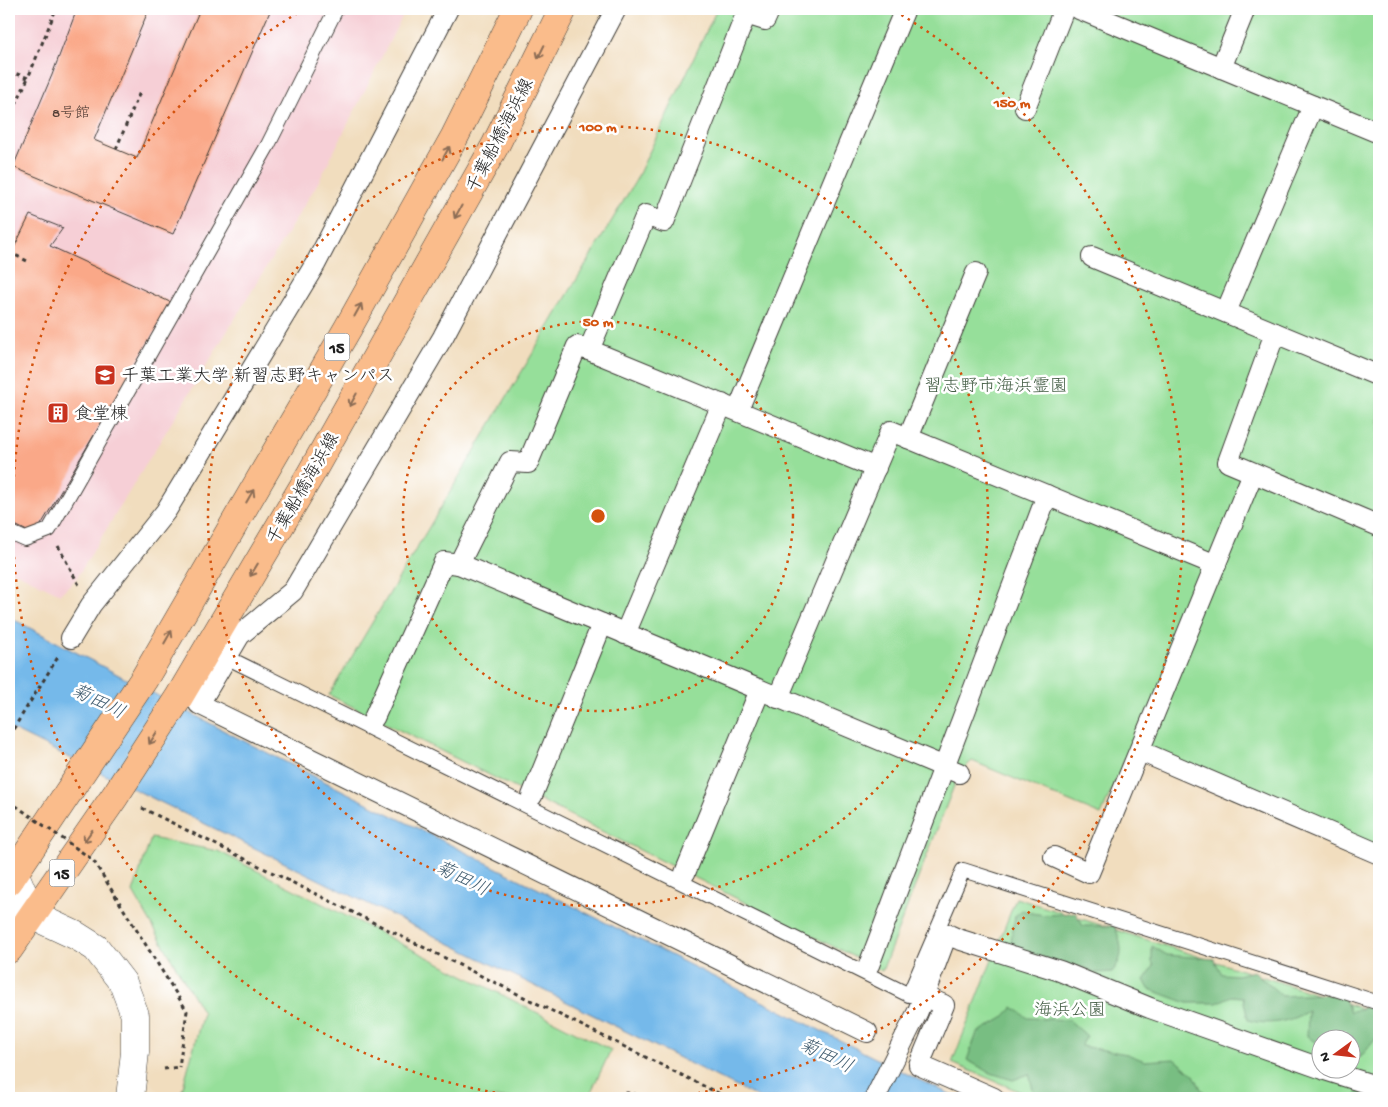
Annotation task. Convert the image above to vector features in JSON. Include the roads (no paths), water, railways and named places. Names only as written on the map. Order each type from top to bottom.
[{"type":"main road","name":"15","points":[[11,874],[144,679],[378,275],[455,136],[518,9]]},
{"type":"main road","name":"千葉船橋海浜線","points":[[9,949],[21,913],[116,796],[179,696],[218,653],[315,467],[482,169],[563,9]]},
{"type":"street","points":[[71,638],[91,605],[166,511],[316,263],[448,9]]},
{"type":"street","points":[[616,9],[443,337],[293,591],[218,653],[199,704],[867,1032]]},
{"type":"street","points":[[589,350],[646,215],[664,222],[746,14],[765,20],[770,9]]},
{"type":"street","points":[[625,634],[730,407],[905,9]]},
{"type":"street","points":[[1025,108],[1064,9]]},
{"type":"street","points":[[1079,9],[1379,133]]},
{"type":"street","points":[[1221,68],[1245,9]]},
{"type":"street","points":[[1226,312],[1313,106]]},
{"type":"street","points":[[1092,257],[1379,376]]},
{"type":"street","points":[[908,438],[976,274]]},
{"type":"street","points":[[1275,333],[1228,462],[1379,526]]},
{"type":"street","points":[[459,564],[510,462],[528,463],[577,346],[876,468]]},
{"type":"street","points":[[685,873],[876,468],[891,431],[1216,565]]},
{"type":"street","points":[[1054,858],[1089,872],[1253,473]]},
{"type":"street","points":[[869,965],[952,770],[1047,495]]},
{"type":"street","points":[[374,718],[444,562],[459,564],[952,770]]},
{"type":"street","points":[[532,796],[602,624]]},
{"type":"street","points":[[1140,750],[1379,854]]},
{"type":"street","points":[[11,874],[21,913],[77,936],[96,948],[123,983],[135,1015],[135,1052],[130,1098]]},
{"type":"street","points":[[875,1098],[921,1003],[947,934],[1060,971],[1150,1008],[1310,1064]]},
{"type":"street","points":[[921,1003],[944,1005],[919,1065],[994,1098]]},
{"type":"street","points":[[1356,1080],[1379,1087]]},
{"type":"lane","points":[[9,532],[25,540],[49,530],[268,145],[336,9]]},
{"type":"lane","points":[[218,653],[909,995],[963,870],[1379,1002]]},
{"type":"water","name":"菊田川","points":[[9,617],[236,737],[917,1079],[959,1098],[759,1098],[471,954],[9,728]]},
{"type":"place","name":"千葉工業大学 新習志野キャンパス","points":[[105,375]]},
{"type":"place","name":"食堂棟","points":[[58,413]]},
{"type":"park label","name":"習志野市海浜霊園","points":[[996,385]]},
{"type":"park label","name":"海浜公園","points":[[1070,1009]]}]
